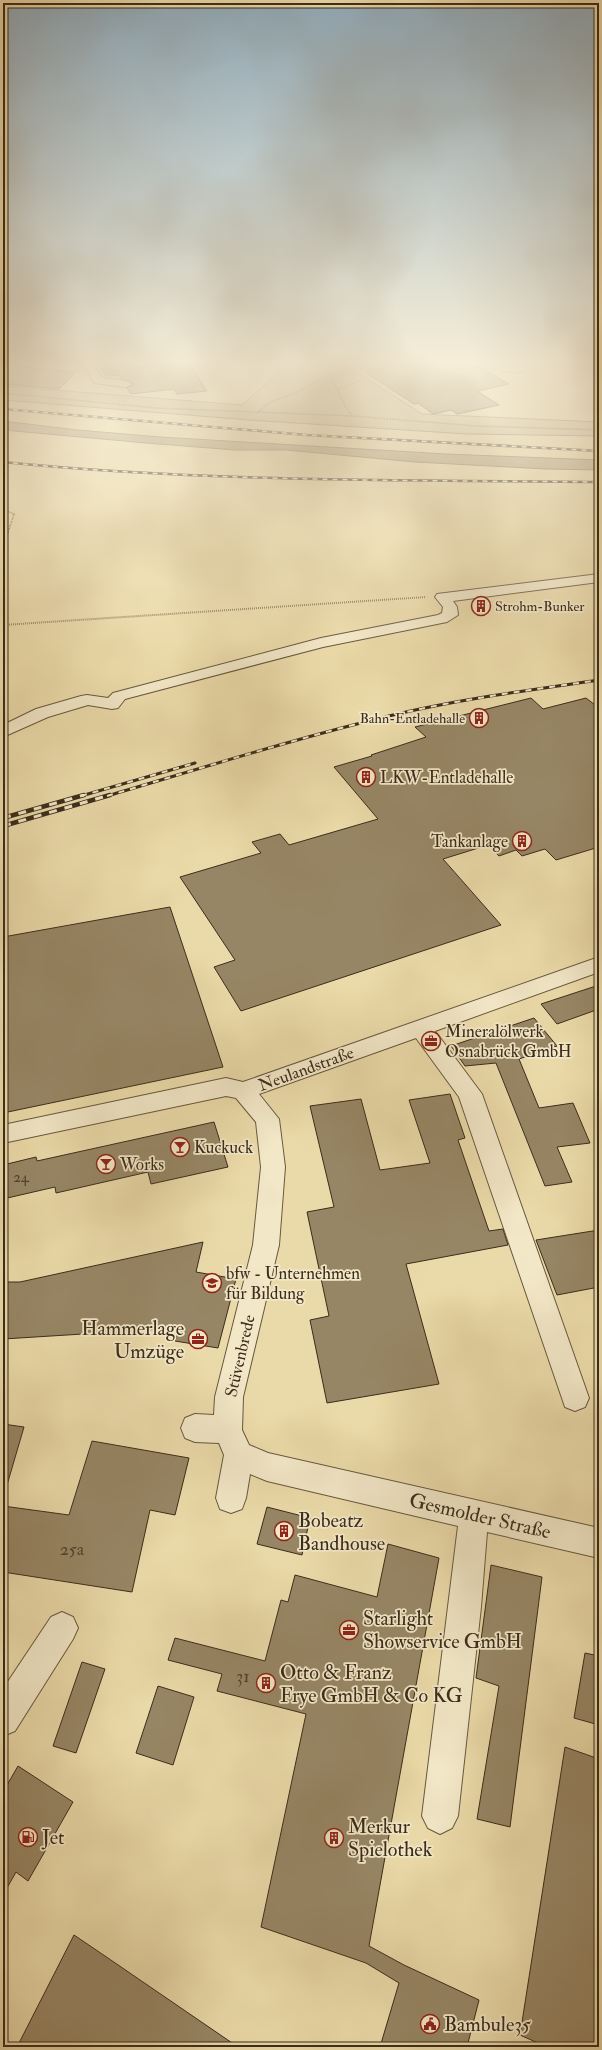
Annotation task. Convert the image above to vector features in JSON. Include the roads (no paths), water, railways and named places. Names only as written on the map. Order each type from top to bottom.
[{"type":"street","points":[[3,732],[42,713],[87,700],[112,704],[118,696],[306,647],[386,629],[442,619],[450,615],[450,607],[442,597],[472,595],[599,578]]},
{"type":"street","name":"Neulandstraße","points":[[3,1134],[226,1087],[243,1091],[599,964]]},
{"type":"street","points":[[421,1028],[470,1094],[575,1398]]},
{"type":"street","name":"Stüvenbrede","points":[[231,1498],[233,1443],[229,1397],[266,1245],[273,1167],[267,1119],[243,1091]]},
{"type":"street","points":[[195,1428],[233,1443]]},
{"type":"street","name":"Gesmolder Straße","points":[[233,1443],[267,1467],[599,1543]]},
{"type":"street","points":[[440,1816],[465,1607],[470,1542],[475,1515]]},
{"type":"street","points":[[3,1719],[62,1628]]},
{"type":"railway","points":[[3,462],[77,469],[226,477],[599,482]]},
{"type":"railway","points":[[107,796],[285,743],[393,715],[521,691],[599,680]]},
{"type":"railway","points":[[81,796],[195,763]]},
{"type":"railway","points":[[3,818],[84,795]]},
{"type":"railway","points":[[3,826],[110,795]]},
{"type":"place","name":"Strohm-Bunker","points":[[481,606]]},
{"type":"place","name":"Bahn-Entladehalle","points":[[479,718]]},
{"type":"place","name":"LKW-Entladehalle","points":[[366,777]]},
{"type":"place","name":"Tankanlage","points":[[522,841]]},
{"type":"place","name":"Mineralölwerk Osnabrück GmbH","points":[[431,1041]]},
{"type":"place","name":"Kuckuck","points":[[180,1147]]},
{"type":"place","name":"Works","points":[[106,1164]]},
{"type":"place","name":"bfw - Unternehmen für Bildung","points":[[212,1283]]},
{"type":"place","name":"Hammerlage Umzüge","points":[[198,1339]]},
{"type":"place","name":"Bobeatz Bandhouse","points":[[284,1531]]},
{"type":"place","name":"Starlight Showservice GmbH","points":[[349,1630]]},
{"type":"place","name":"Otto & Franz Frye GmbH & Co KG","points":[[266,1683]]},
{"type":"place","name":"Jet","points":[[28,1837]]},
{"type":"place","name":"Merkur Spielothek","points":[[334,1838]]},
{"type":"place","name":"Bambule35","points":[[430,2024]]}]
